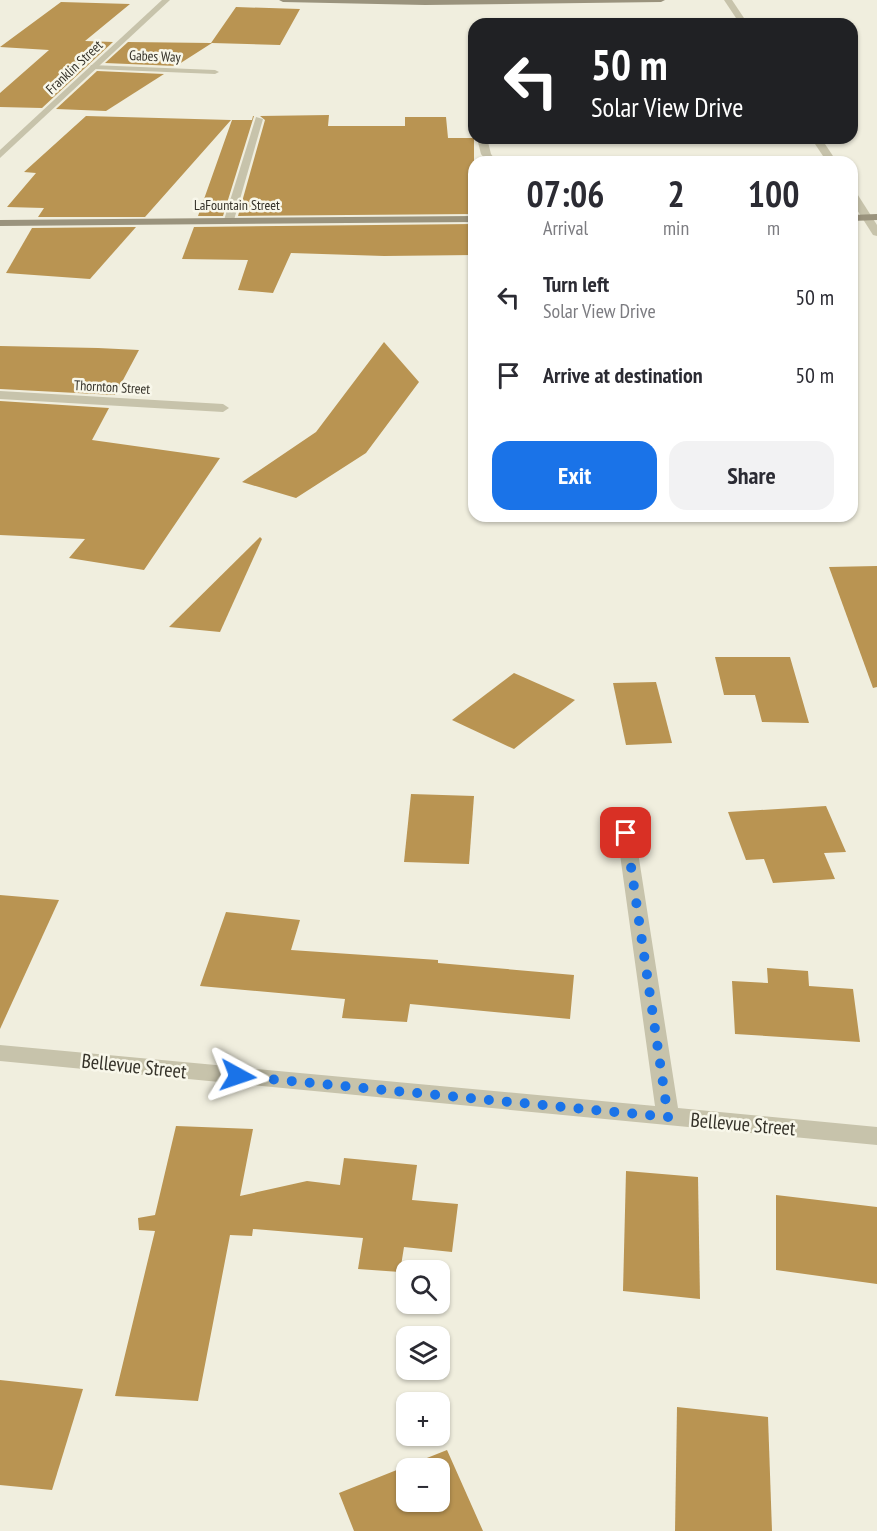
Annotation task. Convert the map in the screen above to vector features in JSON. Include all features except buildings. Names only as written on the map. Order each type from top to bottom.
[{"type":"street","name":"Franklin Street","points":[[0,155],[166,0]]},
{"type":"street","points":[[283,0],[425,3],[661,0]]},
{"type":"street","points":[[728,0],[740,18]]},
{"type":"street","name":"Gabes Way","points":[[94,67],[215,72]]},
{"type":"street","points":[[229,220],[259,119]]},
{"type":"street","points":[[858,201],[872,218],[877,233]]},
{"type":"street","name":"LaFountain Street","points":[[0,223],[468,219]]},
{"type":"street","name":"Thornton Street","points":[[0,395],[223,408]]},
{"type":"street","points":[[626,833],[668,1117]]},
{"type":"street","name":"Bellevue Street","points":[[0,1053],[877,1136]]},
{"type":"route","points":[[238,1076],[668,1117],[626,833]]}]
